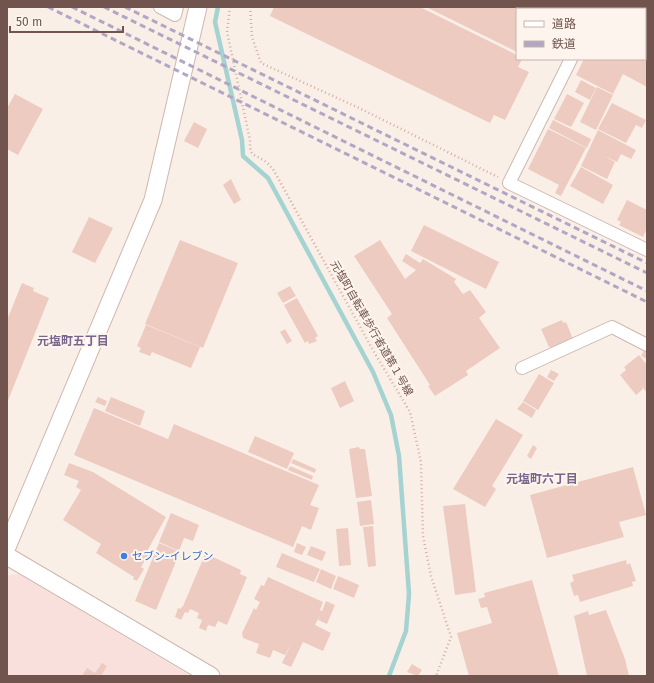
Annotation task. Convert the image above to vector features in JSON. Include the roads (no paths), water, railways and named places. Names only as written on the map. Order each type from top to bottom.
[{"type":"street","points":[[160,7],[175,15],[177,7]]},
{"type":"street","points":[[7,547],[153,200],[198,7]]},
{"type":"street","points":[[570,60],[509,183],[647,250]]},
{"type":"street","points":[[522,368],[612,327],[647,345]]},
{"type":"street","points":[[7,556],[211,676]]},
{"type":"waterway","points":[[218,7],[215,22],[242,140],[243,156],[268,178],[373,372],[391,415],[399,456],[409,594],[406,631],[389,676]]},
{"type":"railway","points":[[48,7],[647,302]]},
{"type":"railway","points":[[72,7],[647,291]]},
{"type":"railway","points":[[104,7],[647,273]]},
{"type":"railway","points":[[125,7],[647,263]]},
{"type":"place","name":"セブン-イレブン","points":[[124,556]]},
{"type":"district","name":"元塩町五丁目","points":[[73,341]]},
{"type":"district","name":"元塩町六丁目","points":[[542,479]]}]
